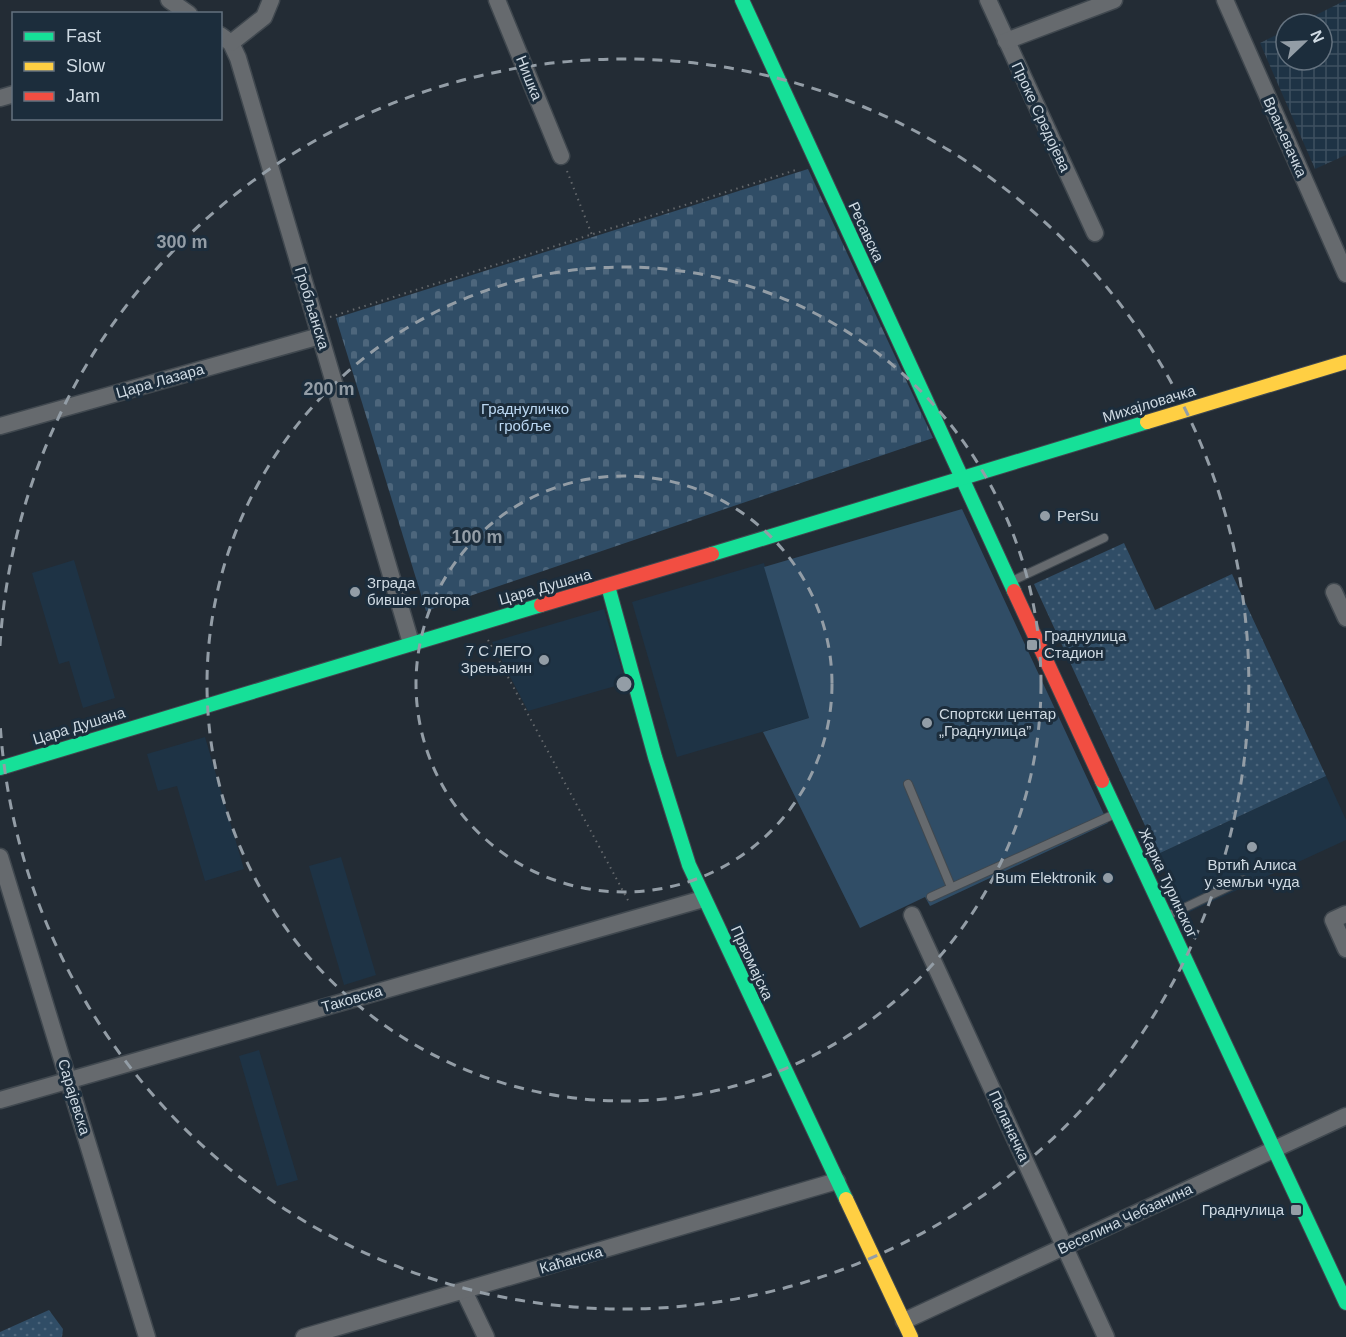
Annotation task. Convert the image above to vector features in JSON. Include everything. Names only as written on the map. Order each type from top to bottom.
[{"type":"street","points":[[169,0],[186,12]]},
{"type":"street","name":"Гробљанска","points":[[271,0],[264,17],[226,39],[237,58],[411,643]]},
{"type":"street","name":"Нишка","points":[[497,0],[561,156]]},
{"type":"street","name":"Ресавска","points":[[742,0],[960,478]]},
{"type":"street","name":"Проке Средојева","points":[[988,0],[1095,233]]},
{"type":"street","points":[[1006,41],[1114,0]]},
{"type":"street","name":"Врањевачка","points":[[1225,0],[1346,274]]},
{"type":"street","name":"Цара Лазара","points":[[0,426],[318,329]]},
{"type":"street","name":"Михајловачка","points":[[960,478],[1346,362]]},
{"type":"street","name":"Жарка Туринског","points":[[960,478],[1346,1303]]},
{"type":"street","name":"Цара Душана","points":[[0,768],[960,478]]},
{"type":"street","name":"Првомајска","points":[[608,586],[654,757],[689,865],[703,899],[911,1337]]},
{"type":"street","points":[[1334,592],[1346,618]]},
{"type":"street","name":"Сарајевска","points":[[0,857],[147,1337]]},
{"type":"street","name":"Таковска","points":[[0,1100],[703,899]]},
{"type":"street","points":[[1346,914],[1333,920],[1346,949]]},
{"type":"street","name":"Паланачка","points":[[912,915],[1106,1337]]},
{"type":"street","name":"Веселина Чебзанина","points":[[904,1321],[1346,1116]]},
{"type":"street","name":"Каћанска","points":[[304,1337],[837,1181]]},
{"type":"street","points":[[464,1292],[486,1337]]},
{"type":"lane","points":[[1009,582],[1104,538]]},
{"type":"lane","points":[[908,784],[951,887]]},
{"type":"lane","points":[[931,897],[1117,813]]},
{"type":"lane","points":[[1166,917],[1243,880]]},
{"type":"path","points":[[561,156],[592,235]]},
{"type":"path","points":[[318,329],[592,235],[816,164]]},
{"type":"path","points":[[486,637],[637,918]]},
{"type":"shaded area","points":[[1346,0],[1346,155],[1315,169],[1260,43],[1274,36],[1274,72],[1334,72],[1334,12],[1322,12]]},
{"type":"shaded area","points":[[74,560],[115,698],[83,708],[69,661],[59,664],[32,573]]},
{"type":"shaded area","points":[[764,563],[809,718],[677,757],[632,602]]},
{"type":"shaded area","points":[[604,609],[626,683],[528,711],[492,642]]},
{"type":"shaded area","points":[[205,737],[244,869],[205,881],[177,786],[158,791],[147,754]]},
{"type":"shaded area","name":"Вртић Алиса у земљи чуда","points":[[1326,776],[1346,820],[1346,840],[1185,914],[1158,854]]},
{"type":"shaded area","points":[[341,857],[376,975],[344,985],[309,866]]},
{"type":"shaded area","points":[[259,1050],[298,1180],[277,1186],[239,1056]]},
{"type":"green space","name":"Граднуличко гробље","points":[[808,169],[933,438],[426,611],[336,318]]},
{"type":"green space","name":"Спортски центар „Граднулица”","points":[[962,509],[1108,823],[930,906],[925,897],[860,928],[763,732],[809,718],[764,567]]},
{"type":"green space","points":[[1124,543],[1155,610],[1232,574],[1326,776],[1158,854],[1034,584]]},
{"type":"green space","points":[[49,1310],[63,1329],[62,1337],[0,1337],[0,1332]]},
{"type":"traffic: fast","points":[[742,0],[1014,591]]},
{"type":"traffic: fast","points":[[712,554],[1147,422]]},
{"type":"traffic: fast","points":[[608,586],[655,757],[689,865],[846,1199]]},
{"type":"traffic: fast","points":[[0,768],[541,605]]},
{"type":"traffic: fast","points":[[1102,781],[1346,1303]]},
{"type":"traffic: slow","points":[[1147,422],[1346,362]]},
{"type":"traffic: slow","points":[[846,1199],[911,1337]]},
{"type":"traffic: jam","points":[[541,605],[712,554]]},
{"type":"traffic: jam","points":[[1014,591],[1102,781]]},
{"type":"place","name":"PerSu","points":[[1045,516]]},
{"type":"place","name":"Зграда бившег логора","points":[[355,592]]},
{"type":"place","name":"Граднулица Стадион","points":[[1032,645]]},
{"type":"place","name":"7 С ЛЕГО Зрењанин","points":[[544,660]]},
{"type":"place","name":"Спортски центар „Граднулица”","points":[[927,723]]},
{"type":"place","name":"Вртић Алиса у земљи чуда","points":[[1252,847]]},
{"type":"place","name":"Bum Elektronik","points":[[1108,878]]},
{"type":"place","name":"Граднулица","points":[[1296,1210]]}]
